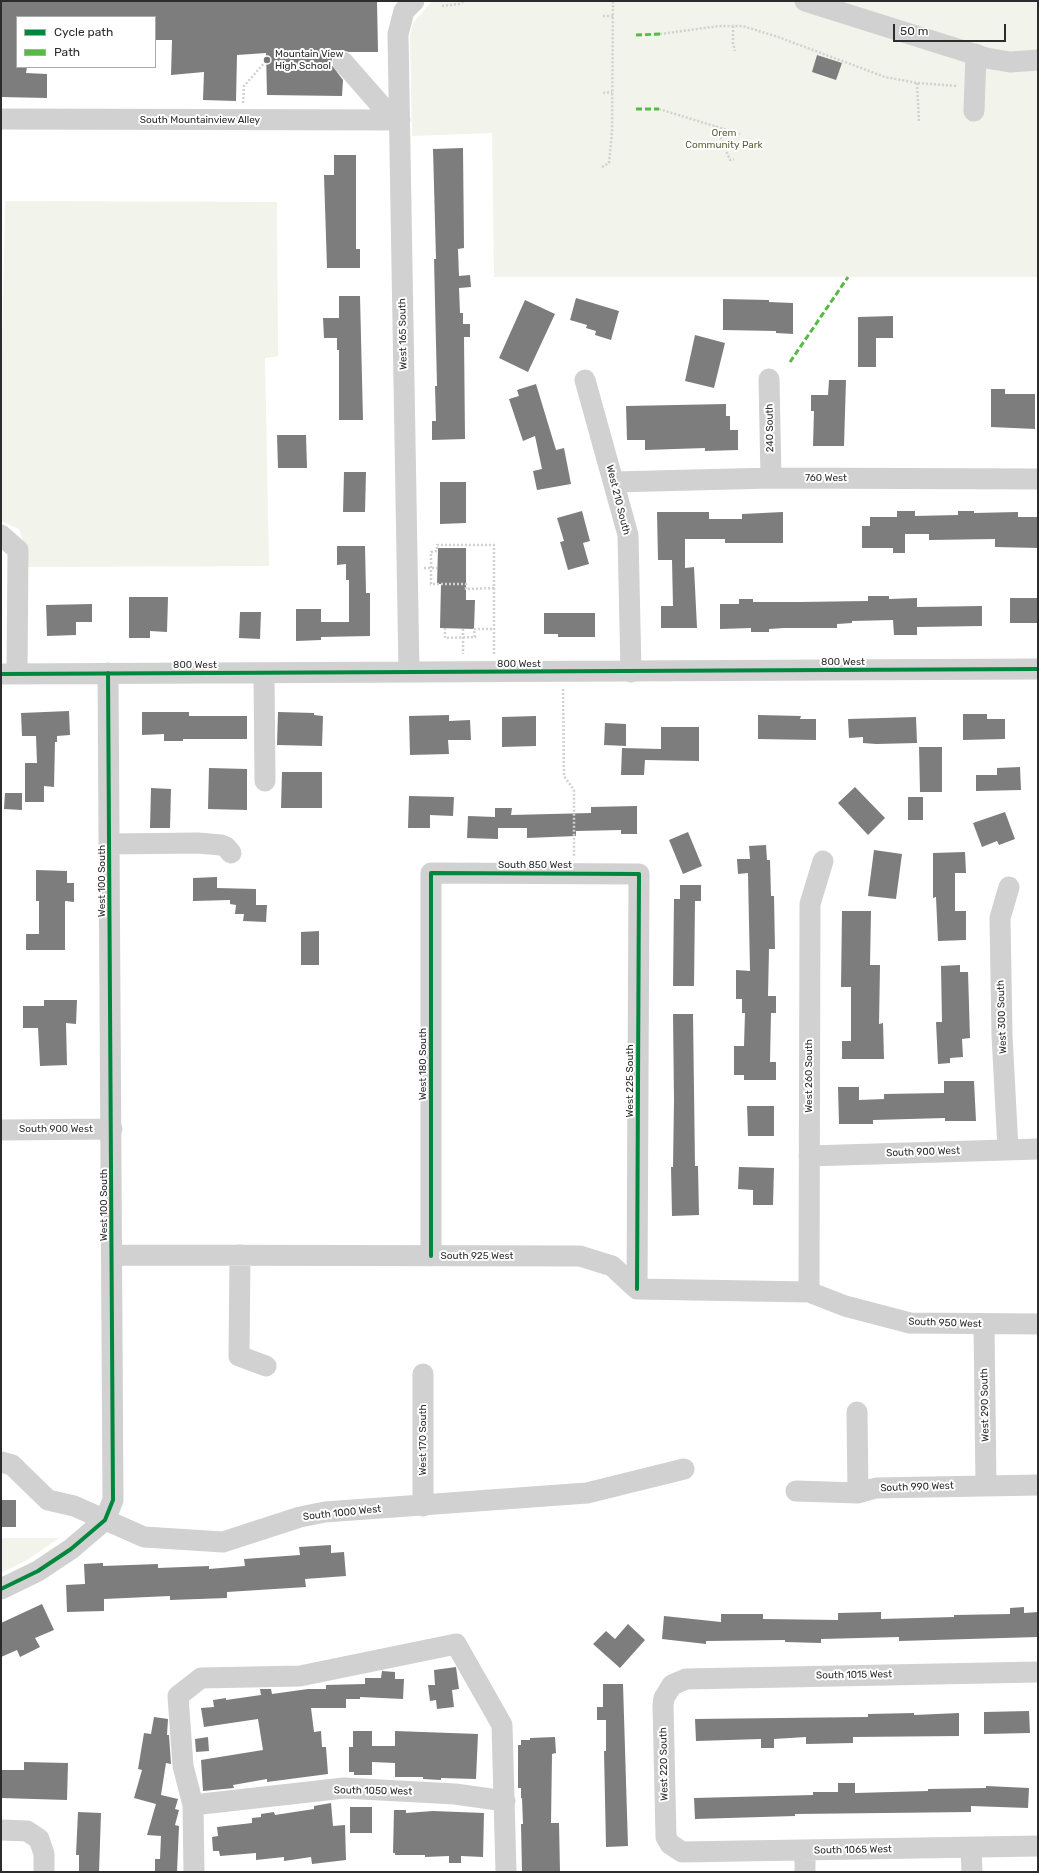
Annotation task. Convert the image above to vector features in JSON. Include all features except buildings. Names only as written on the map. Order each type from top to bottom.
[{"type":"street","name":"West 165 South","points":[[409,672],[392,115],[398,34],[404,11],[414,1]]},
{"type":"street","points":[[805,1],[976,54],[1010,62],[1038,60]]},
{"type":"street","points":[[974,111],[976,54]]},
{"type":"street","points":[[343,62],[392,115]]},
{"type":"street","name":"South Mountainview Alley","points":[[1,119],[392,115]]},
{"type":"street","name":"240 South","points":[[769,379],[771,478]]},
{"type":"street","name":"West 210 South","points":[[585,380],[628,535],[631,672]]},
{"type":"street","name":"760 West","points":[[614,482],[771,478],[1038,479]]},
{"type":"street","points":[[1,535],[18,550],[9,674]]},
{"type":"street","name":"800 West","points":[[9,674],[1038,670]]},
{"type":"street","name":"West 100 South","points":[[105,1520],[113,1500],[112,1129],[108,673]]},
{"type":"street","points":[[264,673],[265,781]]},
{"type":"street","points":[[110,844],[198,842],[221,845],[226,847],[231,853]]},
{"type":"street","name":"West 260 South","points":[[808,1292],[810,904],[823,861]]},
{"type":"street","name":"South 850 West","points":[[431,873],[638,874]]},
{"type":"street","name":"West 180 South","points":[[431,873],[431,1256]]},
{"type":"street","name":"West 225 South","points":[[637,1289],[638,874]]},
{"type":"street","name":"West 300 South","points":[[1008,1149],[1002,1035],[1000,918],[1009,887]]},
{"type":"street","name":"South 900 West","points":[[1,1130],[112,1129]]},
{"type":"street","name":"South 900 West","points":[[808,1156],[1038,1149]]},
{"type":"street","name":"South 925 West","points":[[112,1255],[580,1256],[612,1266],[637,1289]]},
{"type":"street","points":[[240,1255],[240,1356],[266,1366]]},
{"type":"street","points":[[637,1289],[808,1292]]},
{"type":"street","name":"South 950 West","points":[[808,1292],[845,1306],[910,1323],[1038,1324]]},
{"type":"street","name":"West 290 South","points":[[984,1324],[986,1485]]},
{"type":"street","name":"West 170 South","points":[[423,1374],[423,1506]]},
{"type":"street","points":[[857,1412],[858,1493]]},
{"type":"street","name":"South 1000 West","points":[[1,1462],[12,1465],[48,1500],[74,1506],[144,1537],[223,1542],[300,1516],[325,1512],[587,1493],[684,1469]]},
{"type":"street","name":"South 990 West","points":[[796,1491],[858,1493],[876,1488],[1038,1485]]},
{"type":"street","points":[[1,1589],[38,1571],[71,1549],[105,1520]]},
{"type":"street","points":[[194,1872],[193,1804],[182,1766],[178,1696],[201,1678],[300,1676],[456,1644],[502,1725],[506,1872]]},
{"type":"street","name":"South 1015 West","points":[[672,1685],[686,1679],[1038,1672]]},
{"type":"street","name":"West 220 South","points":[[670,1844],[666,1837],[665,1829],[663,1705],[664,1698],[672,1685]]},
{"type":"street","name":"South 1050 West","points":[[193,1804],[344,1788],[455,1794],[505,1801]]},
{"type":"street","points":[[1,1830],[27,1831],[39,1839],[42,1846],[44,1872]]},
{"type":"street","name":"South 1065 West","points":[[670,1844],[682,1852],[689,1853],[1038,1846]]},
{"type":"street","points":[[971,1848],[972,1872]]},
{"type":"street","points":[[804,1850],[805,1872]]},
{"type":"path","points":[[442,6],[459,4],[464,1]]},
{"type":"path","points":[[602,167],[608,163],[612,132],[613,1]]},
{"type":"path","points":[[603,16],[613,16]]},
{"type":"path","points":[[660,34],[733,26],[760,31],[885,76],[917,82],[964,86]]},
{"type":"path","points":[[733,26],[733,43],[735,51]]},
{"type":"path","points":[[242,109],[244,86],[266,62]]},
{"type":"path","points":[[917,82],[919,121]]},
{"type":"path","points":[[603,93],[612,92]]},
{"type":"path","points":[[659,109],[740,134]]},
{"type":"path","points":[[716,126],[730,160],[734,159]]},
{"type":"path","points":[[494,588],[466,589],[466,584],[431,584],[431,552],[438,552],[438,545],[494,546],[494,588],[494,654]]},
{"type":"path","points":[[418,569],[437,568]]},
{"type":"path","points":[[445,628],[445,638],[475,637],[474,629],[494,629]]},
{"type":"path","points":[[463,629],[463,654]]},
{"type":"path","points":[[563,688],[564,776],[574,790],[574,859]]},
{"type":"green space","name":"Orem Community Park","points":[[432,1],[1038,1],[1038,277],[494,277],[492,133],[412,136],[410,35],[413,23]]},
{"type":"green space","points":[[5,201],[277,202],[278,356],[265,358],[269,566],[22,567],[23,541],[19,529],[1,521],[1,410]]},
{"type":"green space","points":[[1,1538],[59,1538],[27,1560],[1,1573]]},
{"type":"marked path","points":[[636,35],[660,34]]},
{"type":"marked path","points":[[636,109],[659,109]]},
{"type":"marked path","points":[[790,362],[848,277]]},
{"type":"cycle path","points":[[1,674],[1038,669]]},
{"type":"cycle path","points":[[1,1589],[38,1571],[71,1549],[105,1520],[113,1500],[108,673]]},
{"type":"cycle path","points":[[431,1256],[431,873],[639,874],[637,1289]]},
{"type":"place","name":"Mountain View High School","points":[[267,60]]}]
